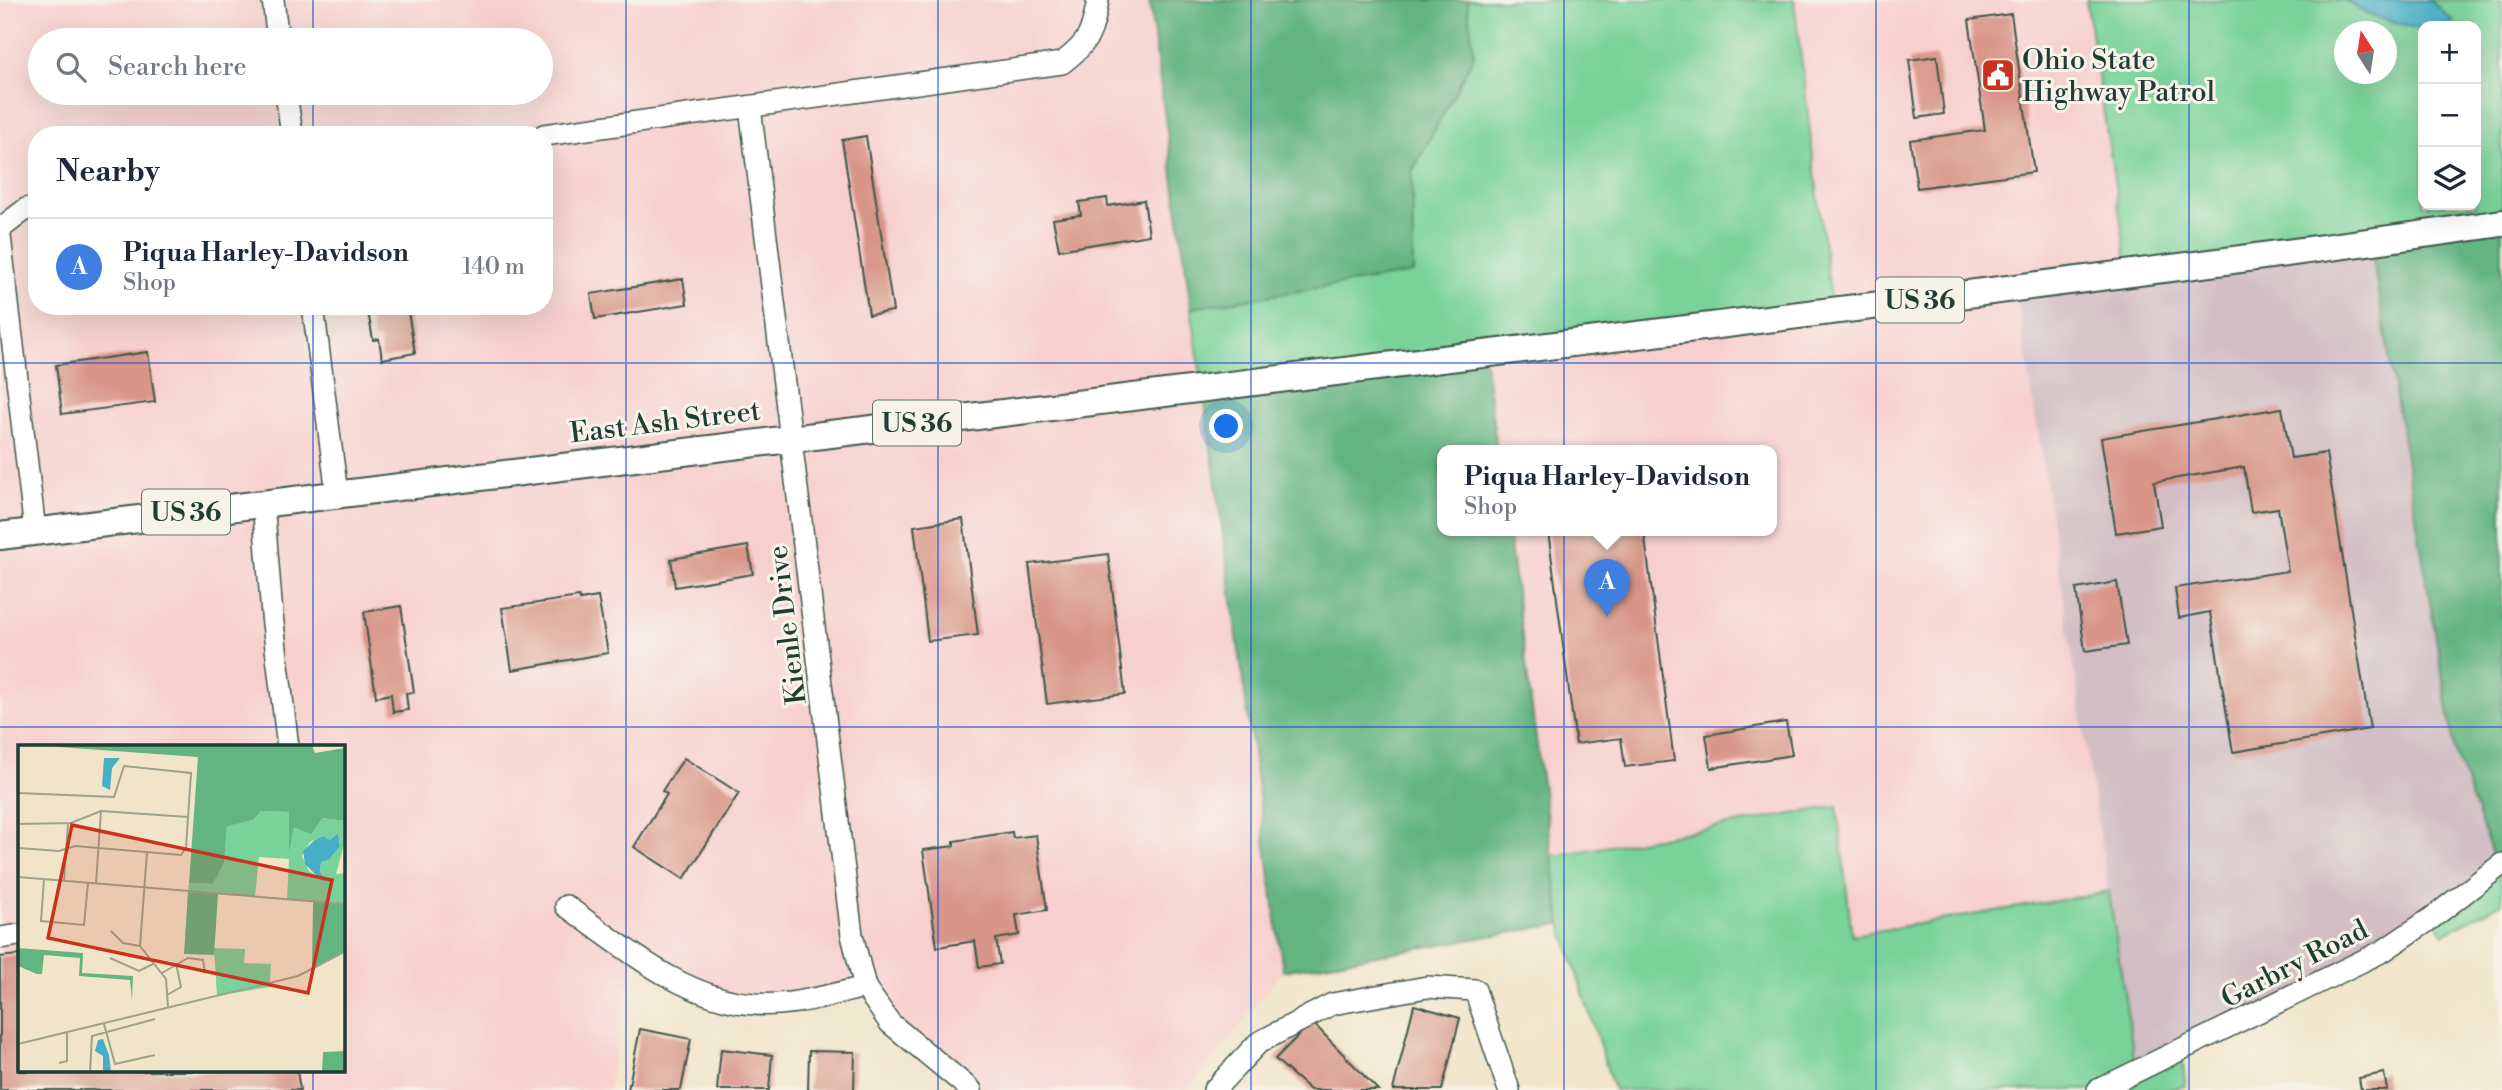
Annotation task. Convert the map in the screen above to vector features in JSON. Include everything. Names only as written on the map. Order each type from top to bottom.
[{"type":"main road","name":"East Ash Street","points":[[0,536],[2053,284],[2502,223]]},
{"type":"street","points":[[273,0],[276,28]]},
{"type":"street","points":[[553,134],[1062,63],[1081,49],[1087,39],[1092,30],[1098,0]]},
{"type":"street","points":[[288,105],[291,126]]},
{"type":"street","name":"Kienle Drive","points":[[750,107],[852,934],[865,987],[890,1023],[971,1090]]},
{"type":"street","points":[[0,229],[28,208]]},
{"type":"street","points":[[0,236],[35,531]]},
{"type":"street","points":[[314,315],[337,494]]},
{"type":"street","points":[[263,502],[272,615],[288,745]]},
{"type":"street","name":"Garbry Road","points":[[2098,1090],[2383,951],[2432,918],[2502,864]]},
{"type":"street","points":[[566,906],[654,968],[702,992],[753,1004],[799,1002],[865,987]]},
{"type":"street","points":[[0,938],[18,935]]},
{"type":"street","points":[[1214,1090],[1238,1080],[1258,1043],[1332,1004],[1427,987],[1475,990],[1509,1090]]},
{"type":"shaded area","points":[[0,0],[1149,0],[1283,971],[1188,1090],[971,1090],[865,987],[753,1004],[634,954],[608,1090],[0,1090]]},
{"type":"shaded area","points":[[1794,0],[2086,0],[2129,274],[2016,289],[2109,892],[1852,935],[1836,806],[1552,856],[1509,536],[1777,536],[1777,445],[1496,445],[1484,355],[1832,311]]},
{"type":"shaded area","points":[[2370,242],[2455,752],[2497,868],[2432,918],[2136,1072],[2016,289]]},
{"type":"green space","points":[[1149,0],[1467,0],[1474,56],[1412,172],[1413,273],[1191,308]]},
{"type":"green space","points":[[1467,0],[1794,0],[1832,311],[1203,390],[1191,308],[1413,273],[1412,172],[1474,56]]},
{"type":"green space","points":[[2086,0],[2343,0],[2375,17],[2390,21],[2334,21],[2334,84],[2397,84],[2397,23],[2418,29],[2418,210],[2481,210],[2481,21],[2452,21],[2429,0],[2502,0],[2502,223],[2129,274]]},
{"type":"green space","points":[[2502,223],[2502,864],[2497,868],[2455,752],[2370,242]]},
{"type":"green space","points":[[1484,355],[1496,445],[1437,445],[1437,536],[1509,536],[1561,924],[1283,971],[1203,390]]},
{"type":"green space","points":[[1837,806],[1852,935],[2109,892],[2136,1071],[2181,1050],[2186,1086],[2166,1090],[1614,1090],[1561,924],[1552,856]]},
{"type":"green space","points":[[2497,868],[2502,903],[2444,934],[2432,918]]},
{"type":"water","points":[[2343,0],[2429,0],[2453,21],[2418,21],[2418,29],[2375,17]]},
{"type":"building","name":"Ohio State Highway Patrol","points":[[2011,14],[2034,172],[1917,188],[1910,140],[1985,130],[1969,20]]},
{"type":"building","points":[[1937,56],[1944,114],[1917,118],[1909,60]]},
{"type":"building","points":[[866,136],[893,311],[869,315],[842,140]]},
{"type":"building","points":[[1107,198],[1108,206],[1144,200],[1149,235],[1059,250],[1053,219],[1081,215],[1079,202]]},
{"type":"building","points":[[683,279],[687,304],[595,319],[591,294]]},
{"type":"building","points":[[369,315],[409,315],[415,353],[382,359],[379,339],[373,340]]},
{"type":"building","points":[[148,352],[155,402],[62,414],[56,365]]},
{"type":"building","points":[[2282,408],[2291,458],[2326,453],[2370,729],[2233,752],[2210,612],[2179,618],[2175,588],[2288,571],[2278,508],[2251,512],[2244,467],[2154,482],[2161,526],[2116,533],[2101,438]]},
{"type":"building","points":[[963,519],[978,635],[928,641],[914,526]]},
{"type":"building","points":[[1549,536],[1645,536],[1674,761],[1625,767],[1621,738],[1576,744]]},
{"type":"building","points":[[748,546],[753,574],[675,587],[671,559]]},
{"type":"building","points":[[1108,554],[1125,694],[1047,704],[1029,564]]},
{"type":"building","points":[[2117,582],[2127,645],[2085,651],[2076,589]]},
{"type":"building","points":[[579,597],[580,600],[598,597],[608,653],[512,670],[502,608]]},
{"type":"building","points":[[401,606],[414,692],[406,693],[408,710],[393,712],[391,694],[376,697],[364,612]]},
{"type":"building","points":[[1786,722],[1792,755],[1711,768],[1706,735]]},
{"type":"building","points":[[684,758],[739,793],[684,879],[634,847],[667,794],[662,791]]},
{"type":"building","points":[[1012,832],[1013,838],[1036,835],[1047,910],[1016,915],[1019,935],[996,939],[1000,964],[979,967],[975,941],[937,947],[923,850],[954,846],[954,841]]},
{"type":"building","points":[[18,955],[18,1072],[297,1072],[300,1090],[0,1090],[0,957]]},
{"type":"building","points":[[1414,1005],[1460,1018],[1442,1090],[1393,1090]]},
{"type":"building","points":[[1312,1022],[1378,1090],[1310,1090],[1275,1059]]},
{"type":"building","points":[[640,1029],[691,1039],[681,1090],[628,1090]]},
{"type":"building","points":[[721,1049],[772,1055],[769,1090],[717,1090]]},
{"type":"building","points":[[809,1051],[855,1052],[854,1090],[808,1090]]},
{"type":"building","points":[[2384,1073],[2387,1090],[2361,1090],[2359,1078]]},
{"type":"place","name":"Ohio State Highway Patrol","points":[[1998,75]]},
{"type":"place","name":"Piqua Harley-Davidson","points":[[1607,617]]}]
